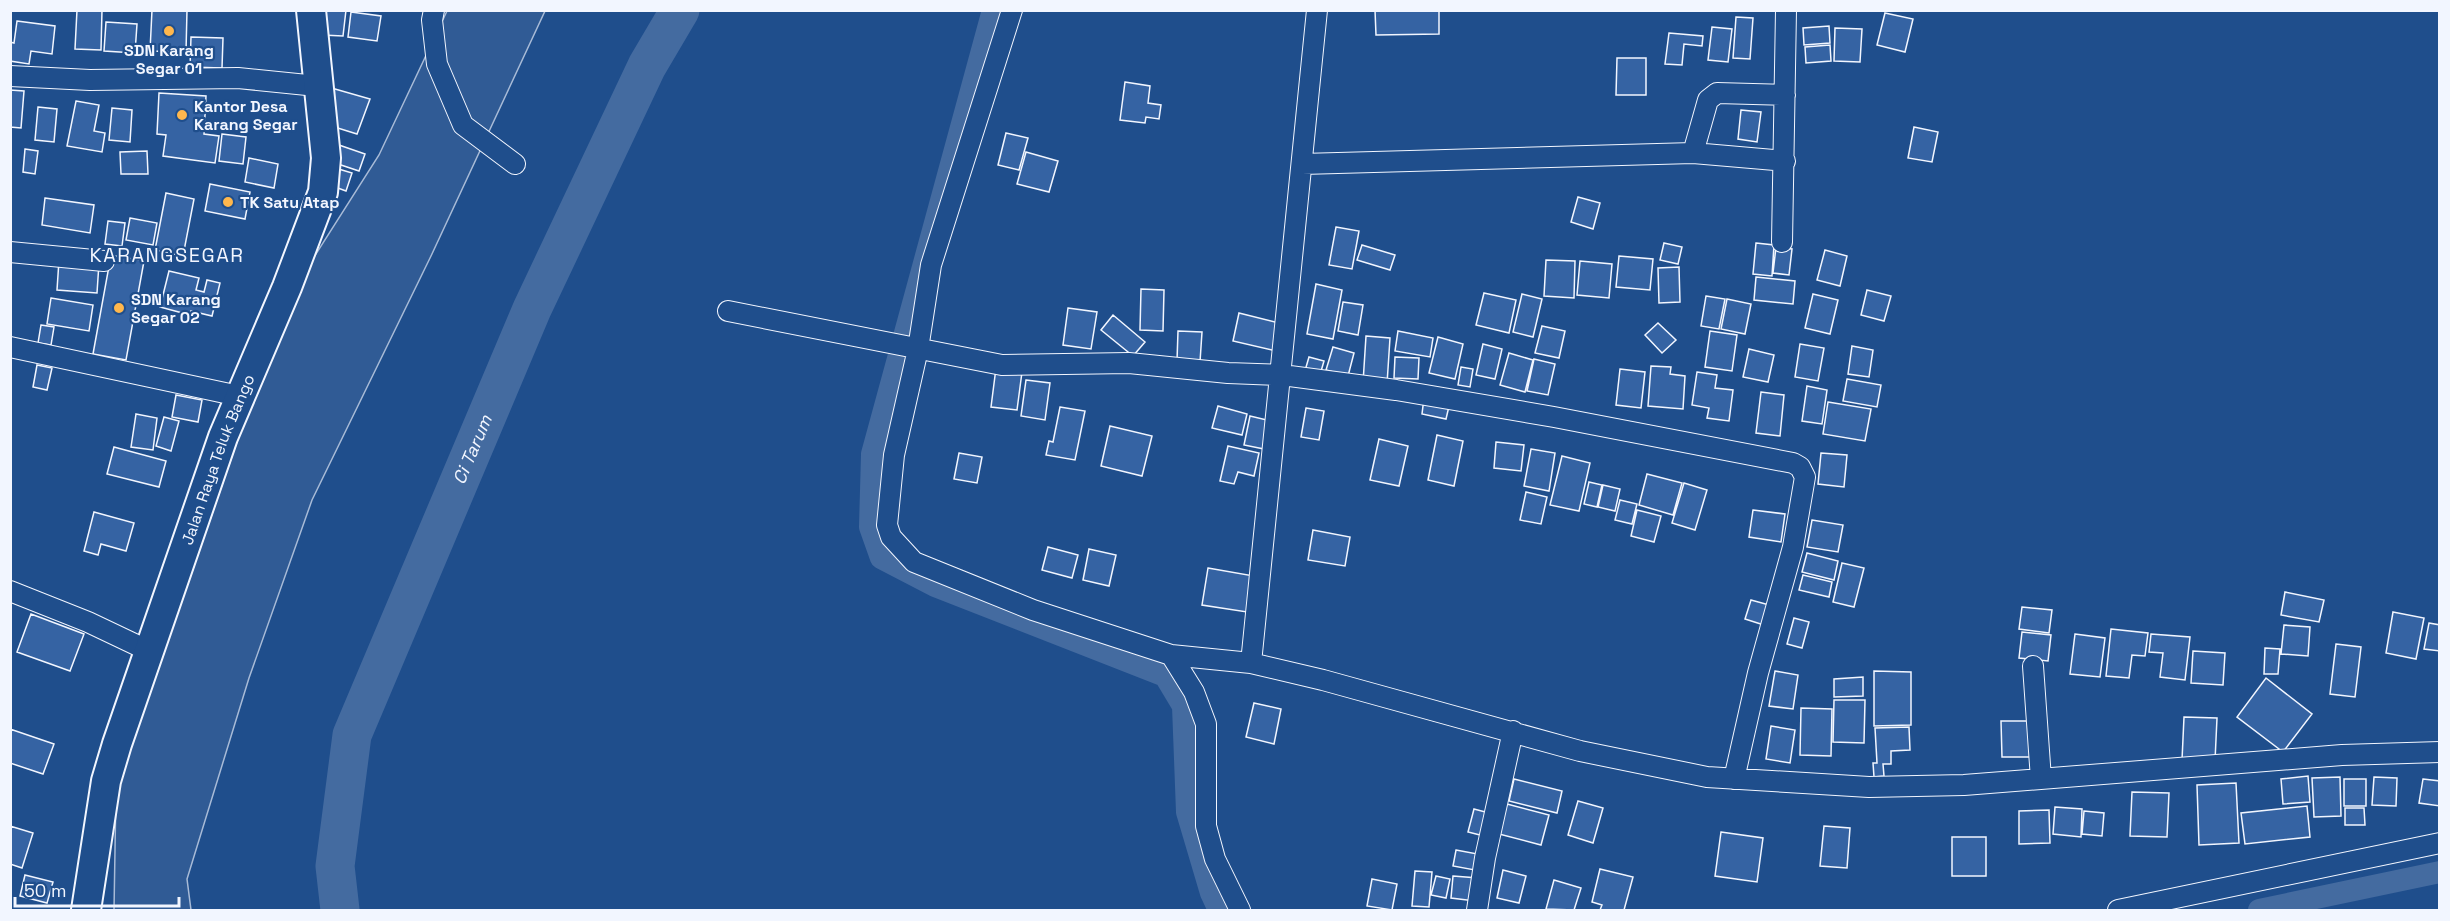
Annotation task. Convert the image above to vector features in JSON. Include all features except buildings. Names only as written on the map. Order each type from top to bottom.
[{"type":"main road","name":"Jalan Raya Teluk Bango","points":[[86,910],[106,781],[149,651],[239,396],[287,287],[323,192],[326,158],[316,86],[311,10]]},
{"type":"street","points":[[434,10],[437,64],[463,125],[514,164]]},
{"type":"street","points":[[1012,10],[931,265],[918,349],[889,481],[887,525],[891,537],[900,549],[915,562],[1033,610],[1171,655],[1251,663],[1323,680],[1643,766],[1734,779],[1869,787],[1964,785],[2342,755],[2439,752]]},
{"type":"street","points":[[1251,663],[1282,375],[1317,10]]},
{"type":"street","points":[[1782,242],[1780,228],[1785,161],[1786,10]]},
{"type":"street","points":[[10,76],[90,80],[238,78],[316,86]]},
{"type":"street","points":[[1693,153],[1708,100],[1717,93],[1785,95]]},
{"type":"street","points":[[1302,164],[1693,153],[1785,161]]},
{"type":"street","points":[[10,252],[104,261]]},
{"type":"street","points":[[728,311],[1002,365],[1129,363],[1228,373],[1282,375],[1554,417],[1793,463],[1800,467],[1805,477],[1793,547],[1758,673],[1734,779]]},
{"type":"street","points":[[10,347],[239,396]]},
{"type":"street","points":[[10,591],[88,622],[149,651]]},
{"type":"street","points":[[1171,655],[1194,692],[1206,724],[1206,826],[1215,859],[1240,910]]},
{"type":"street","points":[[2033,666],[2041,779]]},
{"type":"street","points":[[1477,910],[1485,858],[1513,731]]},
{"type":"street","points":[[2118,910],[2439,843]]},
{"type":"shaded area","points":[[447,11],[545,11],[431,256],[312,500],[249,678],[187,879],[191,910],[114,910],[116,790],[286,301],[379,155]]},
{"type":"waterway","name":"Ci Tarum","points":[[340,910],[335,866],[352,735],[532,309],[647,66],[680,10]]},
{"type":"waterway","points":[[993,10],[872,454],[870,527],[881,558],[935,586],[1165,676],[1183,706],[1187,812],[1211,893],[1219,910]]},
{"type":"waterway","points":[[2259,910],[2440,872]]},
{"type":"place","name":"SDN Karang Segar 01","points":[[169,31]]},
{"type":"place","name":"Kantor Desa Karang Segar","points":[[182,115]]},
{"type":"place","name":"TK Satu Atap","points":[[228,202]]},
{"type":"place","name":"SDN Karang Segar 02","points":[[119,308]]},
{"type":"district","name":"KARANGSEGAR","points":[[167,255]]}]
